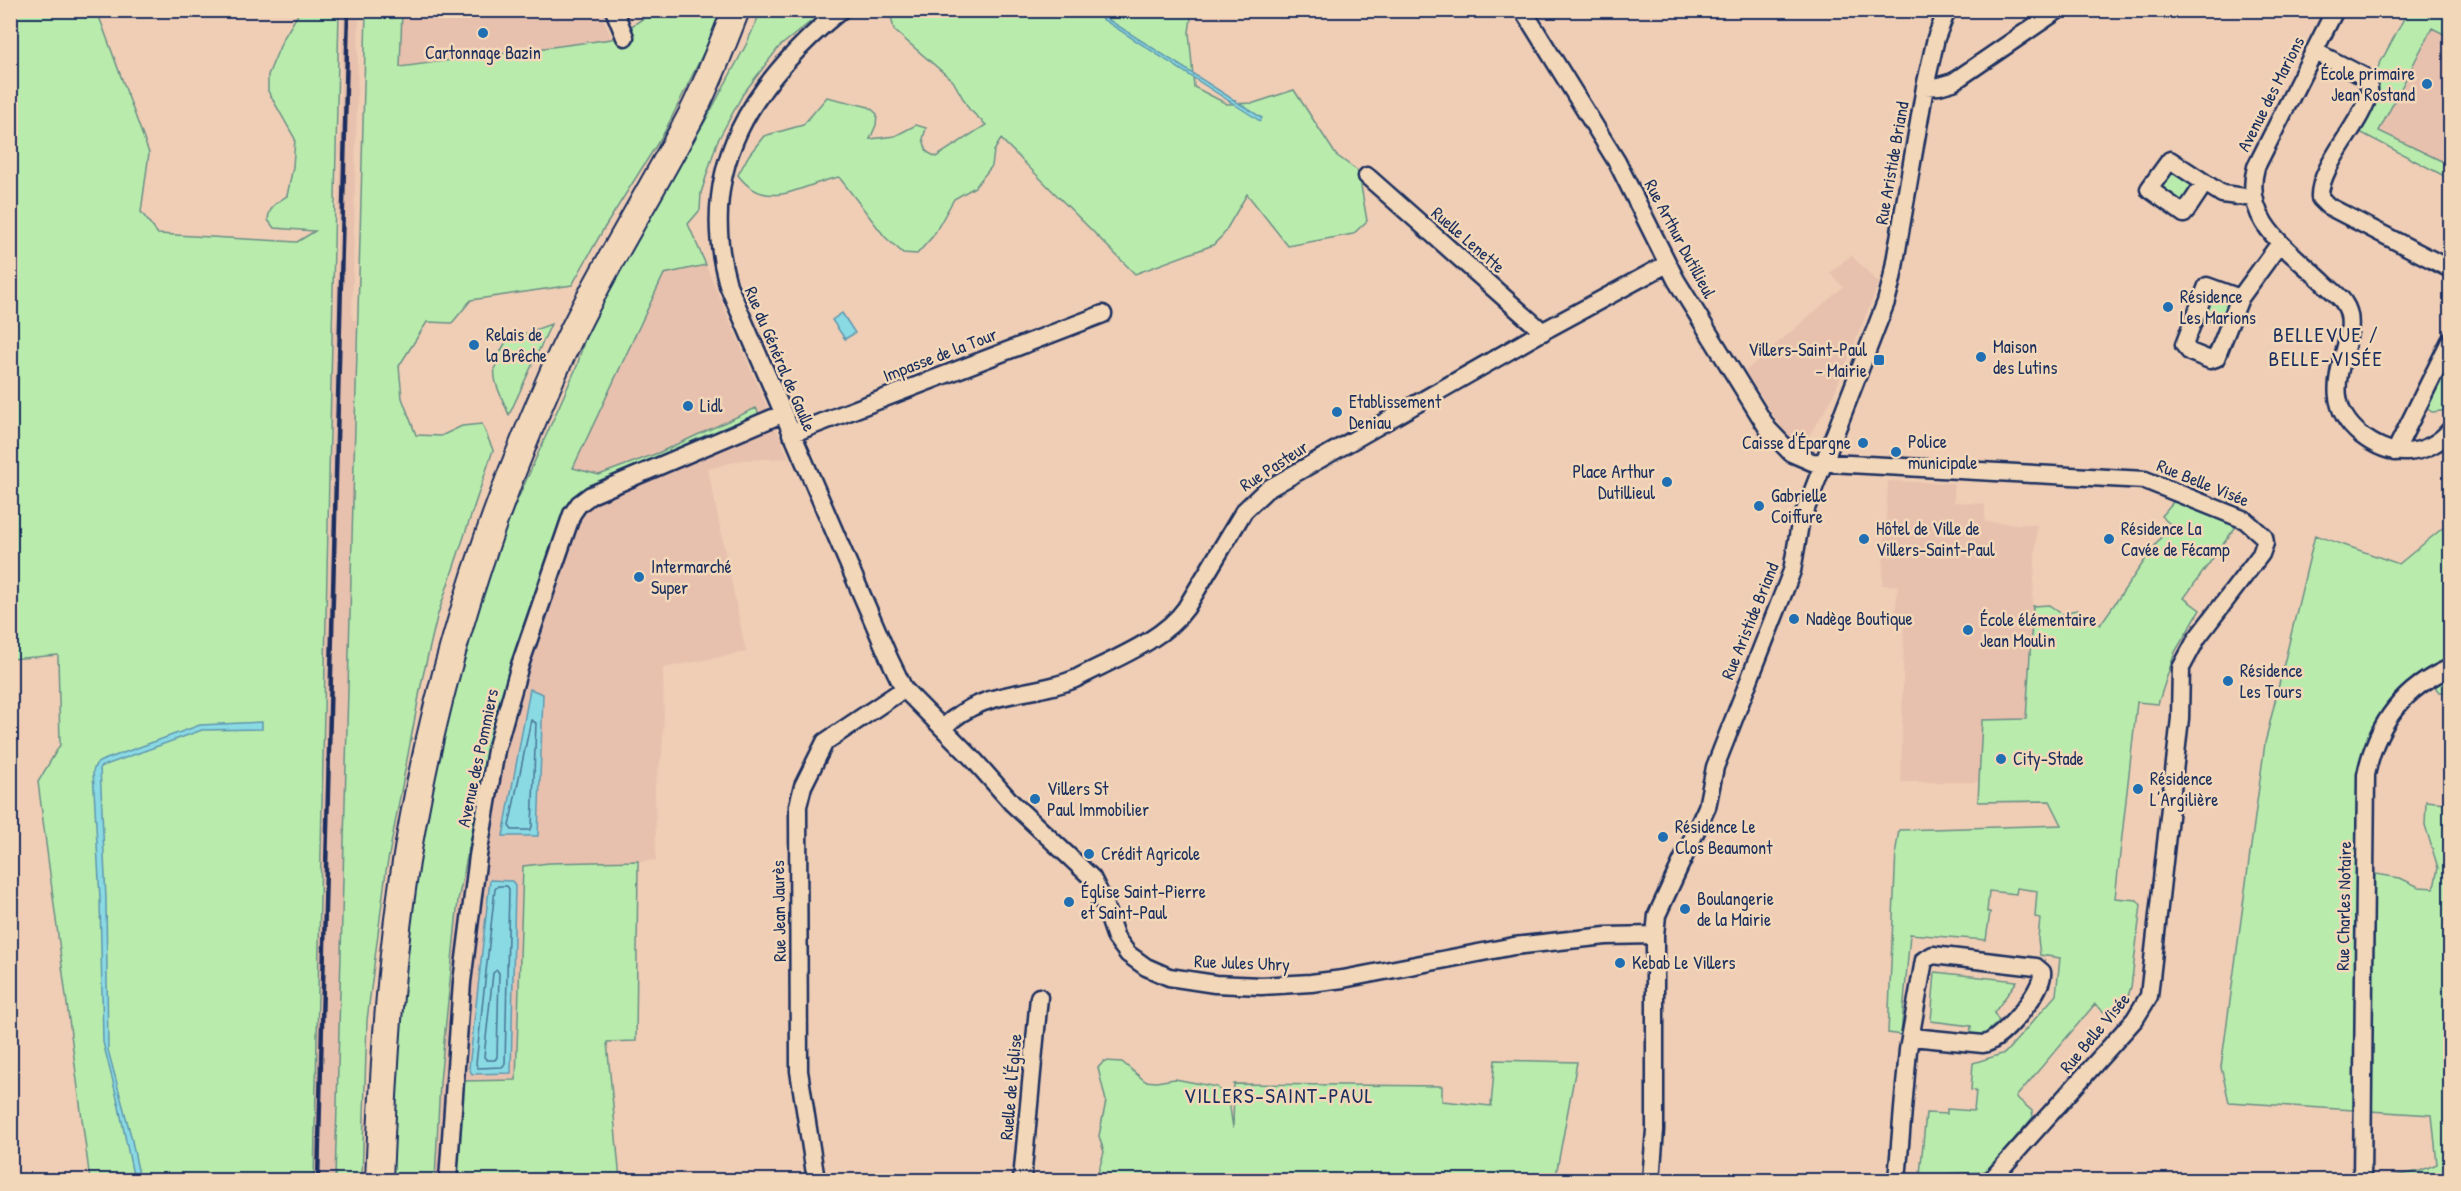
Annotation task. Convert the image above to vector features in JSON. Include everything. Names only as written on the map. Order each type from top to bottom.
[{"type":"main road","points":[[379,1180],[388,1018],[400,905],[417,800],[446,672],[494,518],[528,432],[591,296],[658,178],[699,99],[736,10]]},
{"type":"main road","points":[[658,178],[707,106],[750,10]]},
{"type":"street","points":[[614,10],[625,37]]},
{"type":"street","name":"Rue du Général de Gaulle","points":[[841,10],[785,62],[753,102],[734,140],[720,188],[718,229],[723,270],[731,295],[888,658],[904,689],[943,728]]},
{"type":"street","name":"Rue Arthur Dutillieul","points":[[1523,10],[1617,162],[1667,264],[1768,429],[1784,448],[1804,460],[1822,462]]},
{"type":"street","name":"Rue Aristide Briand","points":[[1651,1180],[1655,1130],[1655,935],[1661,905],[1707,807],[1715,767],[1792,571],[1797,532],[1822,462],[1886,302],[1925,87],[1936,38],[1947,10]]},
{"type":"street","points":[[1925,87],[1953,82],[2058,10]]},
{"type":"street","name":"Avenue des Marions","points":[[2253,198],[2253,177],[2260,156],[2335,10]]},
{"type":"street","points":[[2314,51],[2363,76],[2369,92],[2352,128],[2323,178],[2319,189],[2320,198],[2328,206],[2451,269]]},
{"type":"street","name":"Ruelle Lenette","points":[[1367,176],[1543,332]]},
{"type":"street","points":[[2204,184],[2222,194],[2253,198],[2260,218],[2280,243],[2346,305],[2350,327],[2337,381],[2341,408],[2357,432],[2374,444],[2395,452],[2417,451],[2428,447],[2451,430]]},
{"type":"street","points":[[2240,298],[2280,243]]},
{"type":"street","name":"Rue Pasteur","points":[[943,728],[957,715],[995,698],[1075,679],[1163,632],[1182,614],[1244,511],[1259,496],[1543,332],[1667,264]]},
{"type":"street","name":"Impasse de la Tour","points":[[791,434],[1103,314]]},
{"type":"street","points":[[2395,452],[2451,341]]},
{"type":"street","name":"Avenue des Pommiers","points":[[448,1180],[462,982],[478,856],[496,750],[520,665],[572,514],[579,504],[591,495],[782,414]]},
{"type":"street","name":"Rue Belle Visée","points":[[1822,462],[2145,480],[2245,520],[2260,532],[2265,543],[2261,554],[2196,638],[2181,668],[2180,718],[2150,996],[2135,1019],[1992,1180]]},
{"type":"street","name":"Rue Charles Notaire","points":[[2362,1180],[2366,775],[2376,739],[2390,713],[2417,687],[2451,668]]},
{"type":"street","name":"Rue Jean Jaurès","points":[[816,1180],[799,1071],[798,806],[803,786],[825,742],[904,689]]},
{"type":"street","name":"Rue Jules Uhry","points":[[943,728],[1012,803],[1092,878],[1102,898],[1116,938],[1128,954],[1146,967],[1169,977],[1215,984],[1260,986],[1311,983],[1360,976],[1514,946],[1606,936],[1655,935]]},
{"type":"street","points":[[1897,1180],[1908,1050],[1912,1037],[1922,964],[1927,957],[1933,955],[2036,967],[2042,972],[2043,981],[2035,994],[1994,1042],[1983,1044],[1912,1037]]},
{"type":"street","name":"Ruelle de l'Église","points":[[1023,1180],[1039,998]]},
{"type":"street","points":[[1992,1180],[2013,1180]]},
{"type":"shaded area","points":[[359,10],[352,320],[359,320],[335,1180],[314,1180],[331,465],[331,327],[335,326],[343,11]]},
{"type":"shaded area","points":[[402,11],[600,11],[612,39],[399,67]]},
{"type":"shaded area","name":"École primaire Jean Rostand","points":[[2432,28],[2450,37],[2450,165],[2379,132]]},
{"type":"shaded area","points":[[688,224],[789,458],[742,460],[708,469],[746,652],[663,668],[662,754],[655,785],[656,860],[638,862],[636,1041],[607,1042],[620,1180],[434,1180],[446,967],[489,714],[570,474]]},
{"type":"shaded area","points":[[1851,255],[1879,283],[1831,401],[1802,447],[1788,438],[1745,371],[1843,287],[1830,273]]},
{"type":"shaded area","name":"École élémentaire Jean Moulin","points":[[1888,481],[1954,483],[1954,502],[1985,504],[1985,522],[2037,525],[2026,719],[1982,720],[1979,782],[1901,782],[1904,615],[1895,614],[1898,586],[1882,585]]},
{"type":"green space","points":[[1078,10],[1080,12],[1090,10],[1188,11],[1191,18],[1189,32],[1194,87],[1227,104],[1254,103],[1294,90],[1336,155],[1362,174],[1361,186],[1367,221],[1353,234],[1288,246],[1247,194],[1223,235],[1213,245],[1135,274],[1001,139],[994,151],[992,166],[975,187],[954,199],[933,236],[917,254],[903,253],[885,237],[839,177],[773,195],[761,193],[749,187],[738,175],[749,155],[764,136],[803,125],[827,97],[869,107],[877,114],[876,125],[870,139],[895,136],[916,125],[926,128],[923,139],[927,152],[936,157],[986,125],[969,109],[953,81],[894,30],[890,11]]},
{"type":"green space","points":[[10,11],[97,11],[149,153],[141,212],[158,234],[297,242],[315,231],[274,228],[268,220],[274,206],[287,196],[293,167],[295,139],[268,91],[268,75],[283,39],[300,11],[339,11],[314,1180],[90,1180],[38,782],[60,745],[58,655],[11,659]]},
{"type":"green space","points":[[366,11],[402,11],[400,67],[612,39],[644,18],[649,11],[724,11],[664,133],[603,230],[572,285],[471,300],[452,323],[427,322],[399,366],[402,398],[416,435],[441,436],[462,426],[482,424],[493,450],[437,617],[422,680],[386,871],[367,1020],[362,1180],[335,1180]]},
{"type":"green space","points":[[761,11],[824,11],[779,47],[743,94],[717,142],[701,193],[700,210],[688,224],[706,265],[664,274],[573,468],[599,475],[658,453],[756,408],[760,416],[565,512],[497,714],[458,900],[440,1082],[435,1180],[389,1180],[407,910],[439,737],[484,575],[577,366],[590,320],[675,168],[704,123],[746,45]]},
{"type":"green space","points":[[2408,11],[2450,11],[2450,37],[2432,28],[2379,131],[2450,165],[2450,179],[2352,128],[2368,86]]},
{"type":"green space","points":[[2172,169],[2195,185],[2181,206],[2157,190]]},
{"type":"green space","points":[[2216,297],[2229,302],[2223,326],[2199,316],[2207,300]]},
{"type":"green space","points":[[551,324],[509,415],[495,378],[496,362],[500,352],[507,340]]},
{"type":"green space","points":[[2450,362],[2450,410],[2432,412],[2426,408],[2429,398]]},
{"type":"green space","points":[[2181,499],[2237,525],[2184,598],[2200,610],[2175,652],[2158,704],[2137,702],[2115,898],[2137,900],[2141,905],[2131,987],[2127,999],[2111,1018],[2095,1004],[2016,1097],[2032,1111],[2033,1117],[1991,1167],[1982,1172],[1920,1175],[1926,1113],[1947,1114],[1947,1109],[1974,1111],[1976,1091],[1971,1090],[1973,1063],[2005,1053],[2056,995],[2060,958],[2040,955],[2038,939],[2040,918],[2035,917],[2037,891],[2017,888],[2016,894],[1989,891],[1987,912],[1990,912],[1986,940],[1910,934],[1901,1035],[1888,1033],[1896,849],[1899,830],[2062,825],[2050,801],[1978,802],[1982,720],[2026,719],[2033,606],[2049,605],[2066,617],[2071,611],[2078,610],[2100,625],[2170,524],[2161,516],[2174,501]]},
{"type":"green space","points":[[2450,522],[2450,692],[2439,692],[2429,679],[2379,732],[2364,872],[2400,878],[2419,887],[2434,888],[2438,868],[2425,825],[2426,801],[2446,803],[2450,807],[2450,1180],[2372,1180],[2420,1171],[2437,1164],[2432,1115],[2229,1102],[2221,1067],[2265,743],[2315,535],[2399,564]]},
{"type":"green space","points":[[638,861],[636,1041],[607,1042],[620,1180],[457,1180],[461,1081],[516,1080],[523,866],[549,863]]},
{"type":"green space","points":[[1935,972],[2017,981],[1994,1013],[1999,1021],[1983,1034],[1970,1037],[1971,1026],[1931,1021]]},
{"type":"green space","points":[[1495,1060],[1577,1062],[1555,1180],[1096,1180],[1104,1152],[1099,1136],[1106,1101],[1098,1068],[1104,1061],[1122,1062],[1145,1081],[1175,1079],[1217,1087],[1229,1101],[1233,1128],[1234,1084],[1442,1086],[1442,1101],[1491,1106]]},
{"type":"water","points":[[1090,11],[1095,11],[1262,118],[1260,121]]},
{"type":"water","points":[[842,313],[855,333],[845,339],[832,320]]},
{"type":"water","points":[[530,689],[543,694],[538,836],[503,836]]},
{"type":"water","points":[[262,722],[262,729],[202,730],[100,767],[106,899],[108,1050],[140,1180],[134,1180],[103,1042],[100,899],[93,771],[96,764],[101,761],[200,725]]},
{"type":"water","points":[[490,880],[512,881],[515,885],[511,1073],[472,1074],[469,1068]]},
{"type":"railway","points":[[318,1180],[348,10]]},
{"type":"place","name":"Cartonnage Bazin","points":[[483,33]]},
{"type":"place","name":"École primaire Jean Rostand","points":[[2427,84]]},
{"type":"place","name":"Résidence Les Marions","points":[[2168,307]]},
{"type":"place","name":"Relais de la Brêche","points":[[474,345]]},
{"type":"place","name":"Maison des Lutins","points":[[1981,357]]},
{"type":"place","name":"Villers-Saint-Paul – Mairie","points":[[1879,360]]},
{"type":"place","name":"Lidl","points":[[688,406]]},
{"type":"place","name":"Etablissement Deniau","points":[[1337,412]]},
{"type":"place","name":"Caisse d'Épargne","points":[[1863,443]]},
{"type":"place","name":"Police municipale","points":[[1896,452]]},
{"type":"place","name":"Place Arthur Dutillieul","points":[[1667,482]]},
{"type":"place","name":"Gabrielle Coiffure","points":[[1759,506]]},
{"type":"place","name":"Hôtel de Ville de Villers-Saint-Paul","points":[[1864,539]]},
{"type":"place","name":"Résidence La Cavée de Fécamp","points":[[2109,539]]},
{"type":"place","name":"Intermarché Super","points":[[639,577]]},
{"type":"place","name":"Nadège Boutique","points":[[1794,619]]},
{"type":"place","name":"École élémentaire Jean Moulin","points":[[1968,630]]},
{"type":"place","name":"Résidence Les Tours","points":[[2228,681]]},
{"type":"place","name":"City-Stade","points":[[2001,759]]},
{"type":"place","name":"Résidence L’Argilière","points":[[2138,789]]},
{"type":"place","name":"Villers St Paul Immobilier","points":[[1035,799]]},
{"type":"place","name":"Résidence Le Clos Beaumont","points":[[1663,837]]},
{"type":"place","name":"Crédit Agricole","points":[[1089,854]]},
{"type":"place","name":"Église Saint-Pierre et Saint-Paul","points":[[1069,902]]},
{"type":"place","name":"Boulangerie de la Mairie","points":[[1685,909]]},
{"type":"place","name":"Kebab Le Villers","points":[[1620,963]]},
{"type":"district","name":"BELLEVUE / BELLE-VISÉE","points":[[2326,347]]},
{"type":"district","name":"VILLERS-SAINT-PAUL","points":[[1279,1096]]}]
